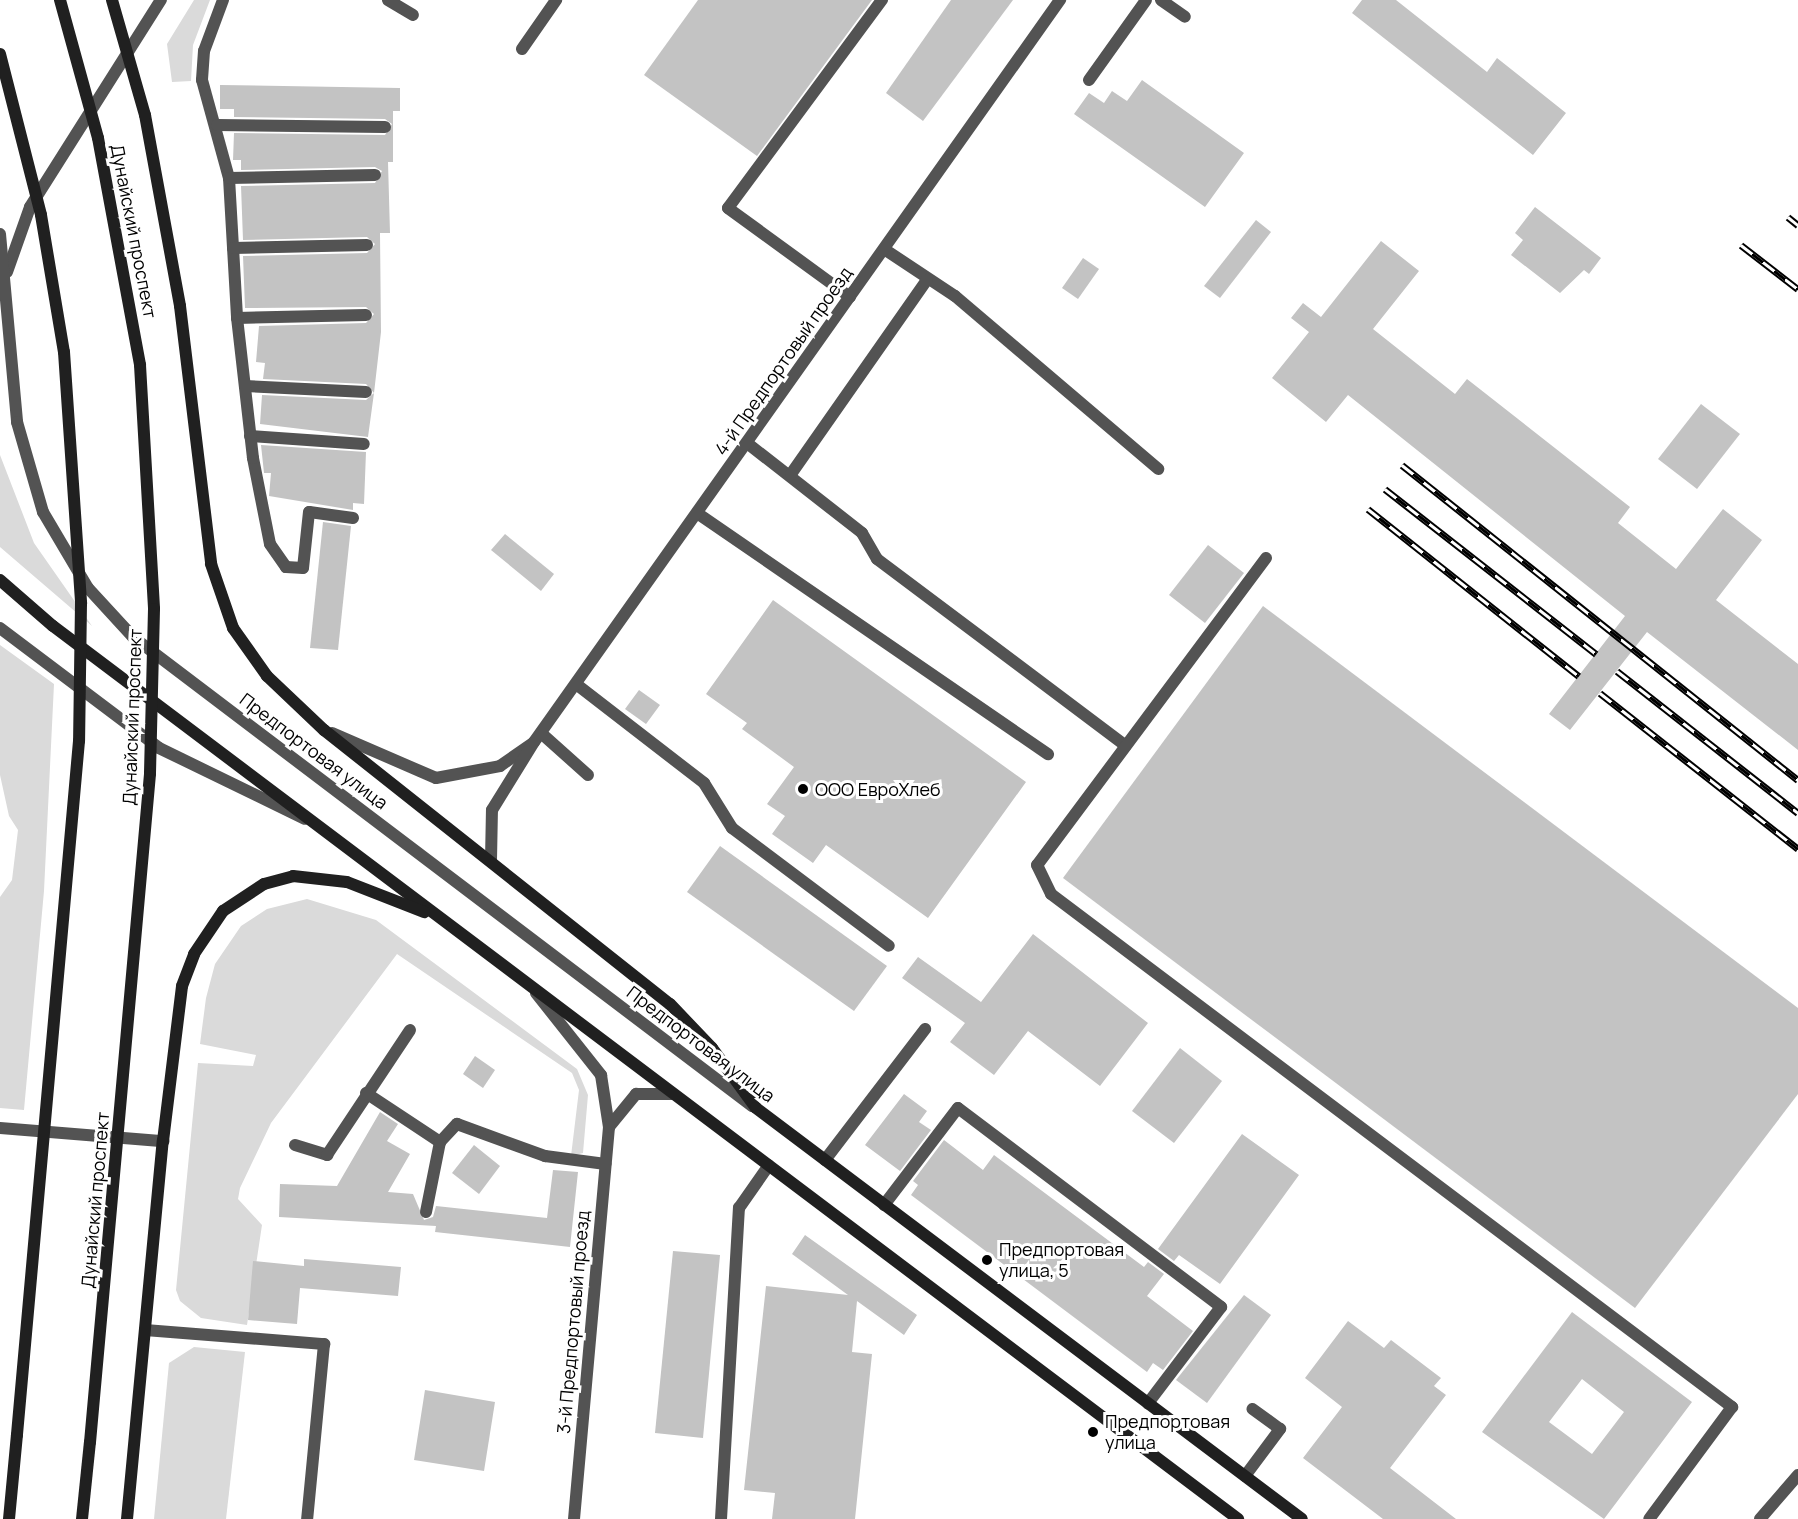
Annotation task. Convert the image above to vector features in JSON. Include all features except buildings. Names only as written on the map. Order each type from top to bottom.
[{"type":"main road","name":"Дунайский проспект","points":[[60,0],[105,170],[140,365],[154,609],[150,774],[82,1519]]},
{"type":"main road","points":[[112,0],[145,115],[180,306],[211,564],[233,628],[250,653],[324,730],[670,1004],[712,1048],[756,1108]]},
{"type":"main road","points":[[0,54],[40,215],[64,352],[81,603],[79,741],[9,1519]]},
{"type":"main road","points":[[0,580],[317,825],[1238,1519]]},
{"type":"main road","points":[[127,1519],[163,1141],[182,986],[194,954],[223,911],[264,884],[312,875],[348,882],[440,918]]},
{"type":"main road","name":"Предпортовая улица","points":[[756,1108],[1302,1519]]},
{"type":"street","points":[[7,272],[30,207],[161,0]]},
{"type":"street","points":[[223,0],[204,51],[201,80],[217,125],[229,178],[237,318],[250,436],[270,544],[286,567],[303,568],[309,512],[354,518]]},
{"type":"street","points":[[388,0],[413,15]]},
{"type":"street","points":[[522,49],[556,0]]},
{"type":"street","points":[[850,297],[728,208],[882,0]]},
{"type":"street","name":"4-й Предпортовый проезд","points":[[491,860],[492,810],[538,738],[1060,0]]},
{"type":"street","points":[[1089,80],[1146,0]]},
{"type":"street","points":[[1161,0],[1185,17]]},
{"type":"street","points":[[217,125],[385,127]]},
{"type":"street","points":[[229,178],[375,175]]},
{"type":"street","points":[[0,234],[7,272]]},
{"type":"street","points":[[233,248],[367,245]]},
{"type":"street","points":[[884,249],[927,280],[955,296],[1158,469]]},
{"type":"street","name":"Предпортовая улица","points":[[7,272],[9,374],[17,422],[43,512],[88,588],[133,637],[756,1108]]},
{"type":"street","points":[[791,474],[927,280]]},
{"type":"street","points":[[237,318],[366,315]]},
{"type":"street","points":[[245,386],[366,392]]},
{"type":"street","points":[[250,436],[364,444]]},
{"type":"street","points":[[747,443],[791,474],[862,533],[877,559],[1126,746]]},
{"type":"street","points":[[698,513],[1048,754]]},
{"type":"street","points":[[1266,558],[1037,865],[1051,894],[1732,1407],[1649,1519]]},
{"type":"street","points":[[0,627],[159,748],[317,825]]},
{"type":"street","points":[[576,684],[704,783],[732,828],[889,946]]},
{"type":"street","points":[[324,730],[436,778],[500,766],[538,738],[588,775]]},
{"type":"street","name":"3-й Предпортовый проезд","points":[[528,984],[601,1075],[609,1128],[574,1519]]},
{"type":"street","points":[[825,1160],[925,1029]]},
{"type":"street","points":[[295,1145],[327,1155],[366,1093],[410,1030]]},
{"type":"street","points":[[366,1093],[440,1142]]},
{"type":"street","points":[[609,1128],[636,1094],[673,1094]]},
{"type":"street","points":[[884,1204],[958,1108],[966,1114],[1221,1307],[1148,1403]]},
{"type":"street","points":[[426,1212],[440,1142],[457,1124],[545,1156],[605,1164]]},
{"type":"street","points":[[0,1128],[163,1141]]},
{"type":"street","points":[[721,1519],[739,1208],[769,1166]]},
{"type":"street","points":[[145,1330],[324,1344],[307,1519]]},
{"type":"street","points":[[1245,1476],[1280,1429],[1252,1409]]},
{"type":"street","points":[[1760,1519],[1798,1475]]},
{"type":"shaded area","points":[[194,0],[210,0],[193,45],[191,81],[172,82],[167,44]]},
{"type":"shaded area","points":[[0,455],[34,543],[92,626],[0,547]]},
{"type":"shaded area","points":[[0,645],[54,684],[44,891],[24,1110],[0,1108],[0,897],[12,880],[18,830],[9,816],[0,775]]},
{"type":"shaded area","points":[[307,899],[376,920],[577,1069],[588,1095],[583,1153],[571,1156],[579,1090],[572,1073],[397,954],[271,1123],[240,1188],[238,1199],[262,1225],[247,1325],[201,1318],[180,1301],[176,1290],[198,1063],[253,1066],[256,1055],[200,1044],[206,998],[215,964],[241,926],[267,909]]},
{"type":"shaded area","points":[[194,1347],[245,1352],[226,1519],[154,1519],[169,1363]]},
{"type":"railway","points":[[1788,217],[1798,225]]},
{"type":"railway","points":[[1741,245],[1798,289]]},
{"type":"railway","points":[[1402,465],[1798,780]]},
{"type":"railway","points":[[1385,489],[1596,654]]},
{"type":"railway","points":[[1368,509],[1579,676]]},
{"type":"railway","points":[[1617,671],[1798,813]]},
{"type":"railway","points":[[1600,693],[1798,849]]},
{"type":"place","name":"ООО ЕвроХлеб","points":[[803,789]]},
{"type":"place","name":"Предпортовая улица, 5","points":[[987,1260]]},
{"type":"place","name":"Предпортовая улица","points":[[1093,1432]]}]
